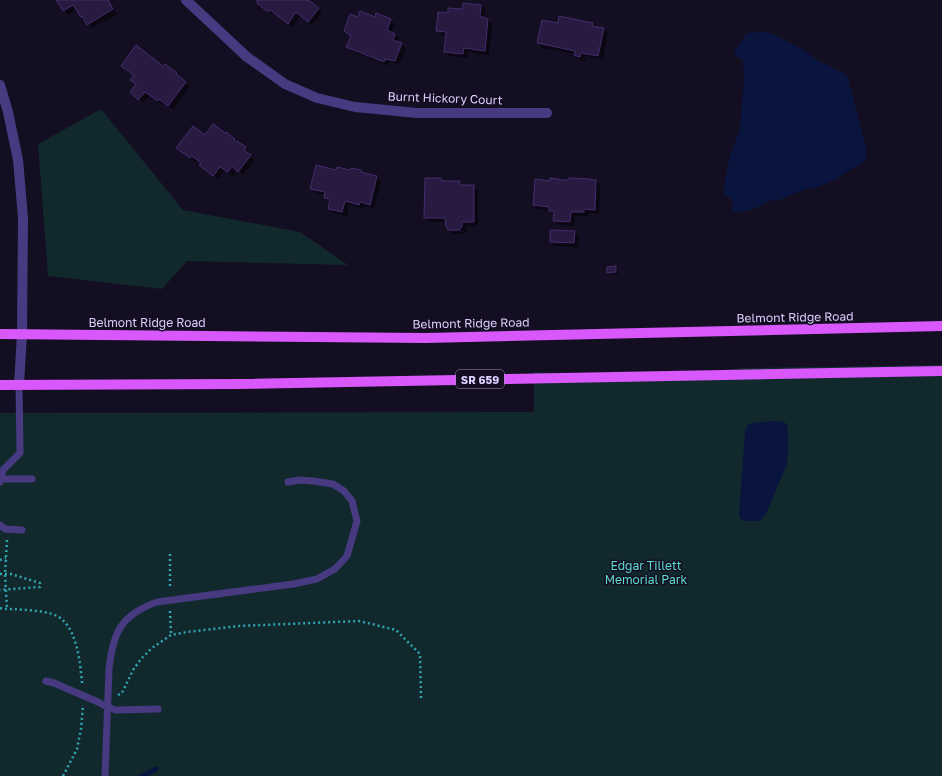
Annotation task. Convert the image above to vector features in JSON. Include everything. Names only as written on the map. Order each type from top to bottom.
[{"type":"main road","name":"Belmont Ridge Road","points":[[0,334],[426,338],[942,326]]},
{"type":"main road","name":"SR 659","points":[[0,385],[246,384],[942,371]]},
{"type":"street","name":"Burnt Hickory Court","points":[[186,0],[247,57],[285,84],[317,98],[355,107],[417,113],[547,113]]},
{"type":"street","points":[[0,85],[8,112],[18,160],[23,218],[22,334],[19,385]]},
{"type":"lane","points":[[19,385],[20,453],[2,468],[1,480],[32,479]]},
{"type":"lane","points":[[105,776],[107,707],[111,652],[118,632],[124,622],[133,613],[157,602],[293,584],[317,579],[335,569],[347,556],[357,521],[352,501],[344,491],[333,484],[299,480],[288,482]]},
{"type":"lane","points":[[0,525],[5,529],[22,530]]},
{"type":"lane","points":[[46,681],[54,683],[116,710],[158,709]]},
{"type":"path","points":[[7,540],[5,574],[7,609]]},
{"type":"path","points":[[170,554],[170,592]]},
{"type":"path","points":[[0,560],[6,558]]},
{"type":"path","points":[[0,574],[11,574],[40,583],[40,587],[0,590]]},
{"type":"path","points":[[170,607],[171,635]]},
{"type":"path","points":[[108,695],[116,696],[122,693],[133,670],[141,659],[152,648],[171,635],[226,627],[359,621],[396,630],[420,654],[421,698]]},
{"type":"green space","points":[[101,109],[183,210],[300,232],[348,265],[187,261],[162,289],[48,276],[38,144]]},
{"type":"green space","name":"Edgar Tillett Memorial Park","points":[[942,365],[942,776],[0,776],[0,413],[534,412],[534,372],[665,377],[742,368]]},
{"type":"water","points":[[747,33],[771,33],[800,48],[819,61],[847,75],[867,152],[865,161],[836,179],[816,188],[809,188],[777,201],[771,200],[756,208],[742,212],[732,212],[732,199],[724,195],[725,180],[730,156],[740,129],[744,80],[743,60],[733,54]]},
{"type":"water","points":[[776,421],[787,424],[787,464],[765,516],[758,521],[741,520],[739,515],[745,431],[747,426],[751,423]]},
{"type":"building","points":[[56,0],[108,0],[113,9],[87,25],[73,5],[63,11]]},
{"type":"building","points":[[256,0],[309,0],[319,8],[308,22],[296,12],[288,24],[270,10],[268,12],[257,3],[258,2]]},
{"type":"building","points":[[463,3],[481,5],[480,16],[488,19],[485,51],[464,48],[463,54],[444,52],[446,32],[436,31],[438,12],[448,13],[448,8],[462,9]]},
{"type":"building","points":[[360,11],[375,17],[376,13],[391,19],[387,30],[395,34],[393,40],[402,43],[395,61],[385,59],[384,62],[346,47],[351,36],[344,31],[350,14],[358,17]]},
{"type":"building","points":[[559,16],[593,23],[592,26],[604,28],[598,56],[581,53],[580,57],[574,55],[575,51],[537,43],[542,20],[558,23]]},
{"type":"building","points":[[136,45],[163,66],[165,64],[186,82],[168,106],[159,99],[158,101],[145,92],[138,100],[130,92],[136,84],[130,80],[134,75],[121,66]]},
{"type":"building","points":[[213,124],[235,139],[234,141],[237,141],[246,147],[244,150],[251,155],[238,172],[232,167],[228,172],[220,167],[213,176],[199,165],[201,163],[192,156],[190,158],[176,148],[193,126],[205,135]]},
{"type":"building","points":[[316,165],[336,170],[337,167],[350,170],[351,168],[377,176],[370,205],[360,202],[359,205],[345,201],[342,212],[328,209],[330,199],[324,198],[325,192],[310,189]]},
{"type":"building","points":[[425,178],[441,178],[442,181],[460,181],[460,185],[474,185],[474,222],[462,222],[462,227],[459,230],[448,230],[445,218],[424,218]]},
{"type":"building","points":[[550,178],[559,180],[568,180],[568,178],[596,180],[595,210],[584,209],[584,212],[571,212],[570,222],[553,221],[554,211],[549,211],[549,207],[533,205],[535,179],[550,181]]},
{"type":"building","points":[[550,230],[575,231],[574,243],[550,242]]},
{"type":"building","points":[[616,266],[616,272],[607,273],[607,267]]},
{"type":"waterway","points":[[142,776],[156,769]]}]
